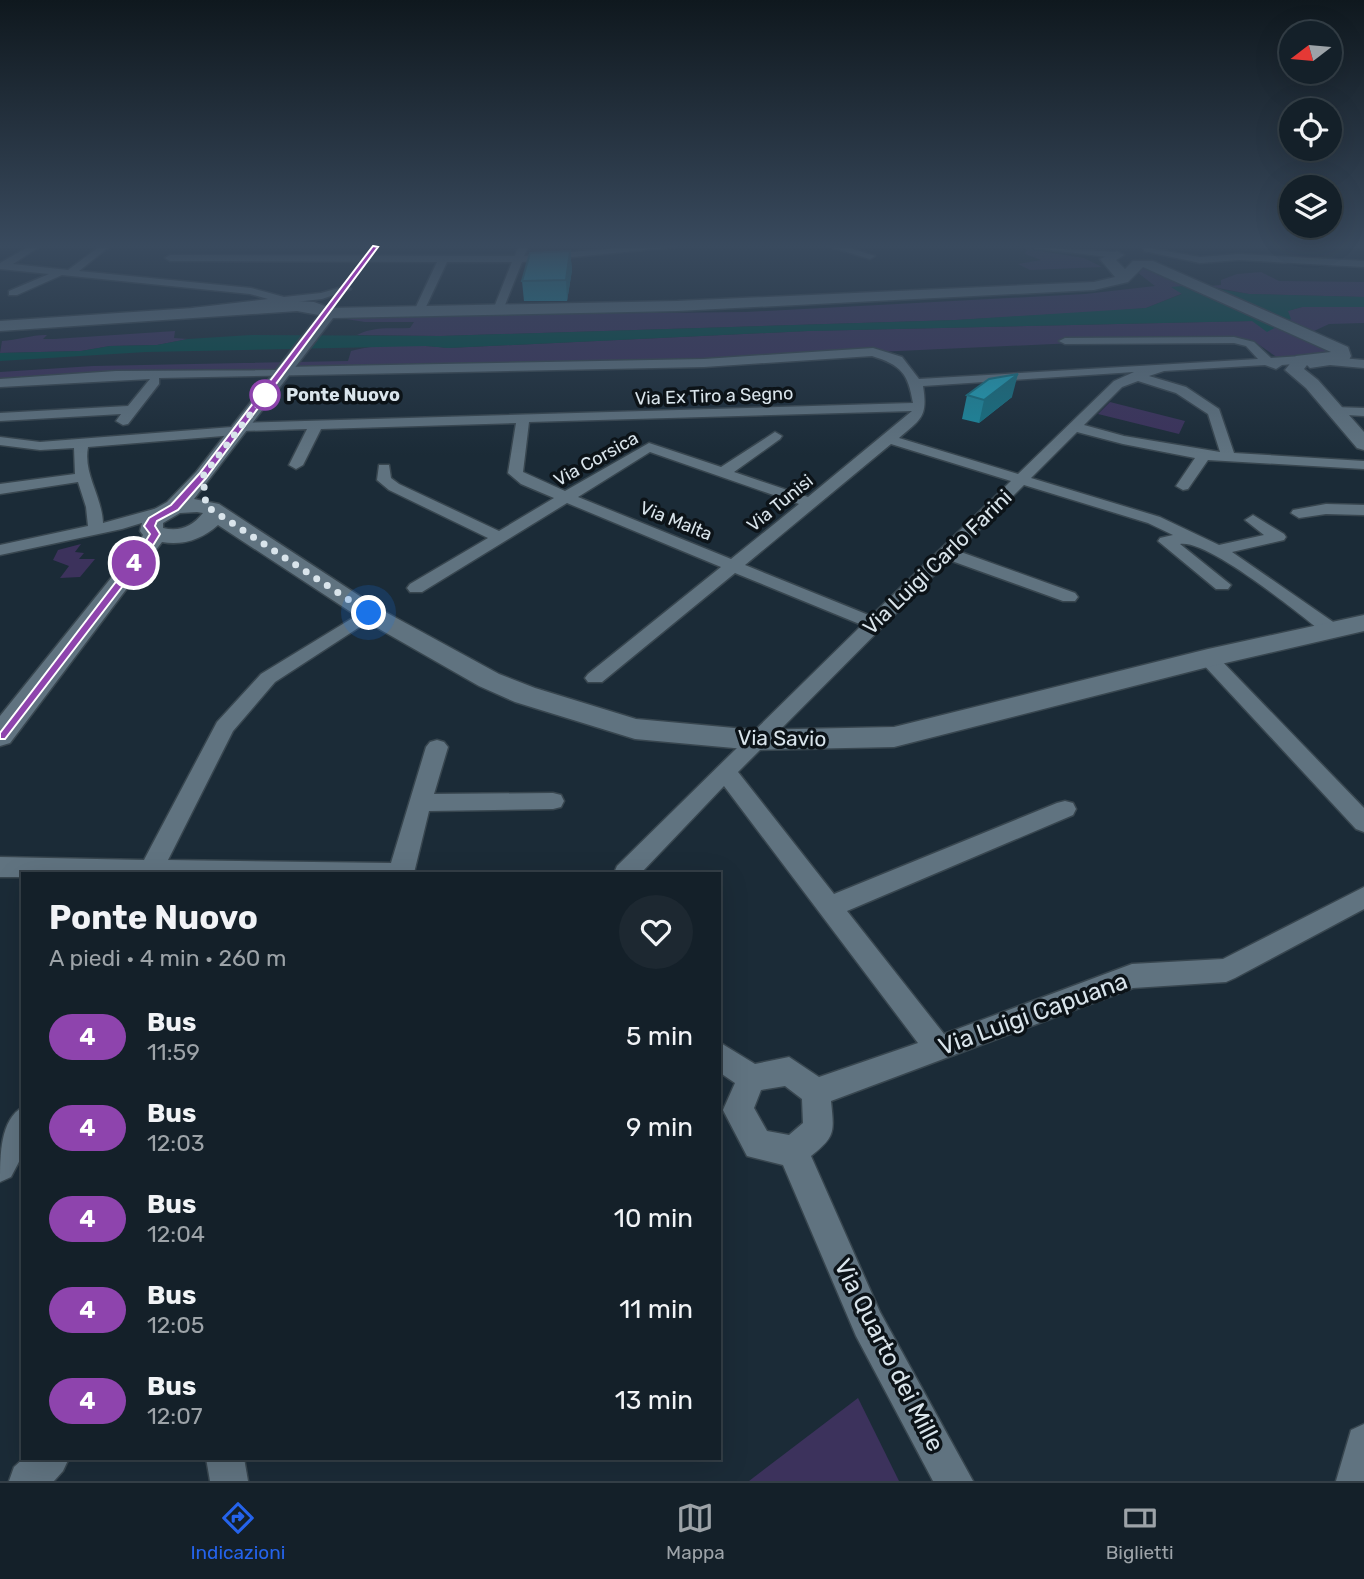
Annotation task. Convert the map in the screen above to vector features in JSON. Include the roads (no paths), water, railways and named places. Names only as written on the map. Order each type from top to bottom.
[{"type":"street","points":[[148,317],[155,316]]},
{"type":"street","points":[[0,326],[160,316]]},
{"type":"street","points":[[0,736],[158,526],[203,476],[237,429],[286,372],[326,316]]},
{"type":"street","points":[[1268,316],[1359,356]]},
{"type":"street","points":[[1065,341],[1234,340],[1250,344],[1269,363],[1298,365],[1359,356]]},
{"type":"street","points":[[0,383],[116,375],[691,363],[873,352],[898,360],[916,383],[920,407]]},
{"type":"street","points":[[1312,384],[1302,370],[1311,364],[1359,356]]},
{"type":"street","name":"Via Luigi Carlo Farini","points":[[627,872],[725,771],[1118,384],[1161,367],[1269,363]]},
{"type":"street","points":[[1298,365],[1364,444]]},
{"type":"street","points":[[916,383],[1161,367]]},
{"type":"street","points":[[1135,376],[1181,390],[1214,412],[1228,456]]},
{"type":"street","points":[[109,440],[155,381]]},
{"type":"street","name":"Via Ex Tiro a Segno","points":[[0,441],[40,446],[316,425],[920,407]]},
{"type":"street","name":"Via Tunisi","points":[[595,678],[916,416],[920,407]]},
{"type":"street","points":[[0,417],[131,410]]},
{"type":"street","points":[[1334,411],[1364,412]]},
{"type":"street","name":"Via Malta","points":[[523,419],[514,473],[566,498],[874,624]]},
{"type":"street","points":[[296,465],[316,425]]},
{"type":"street","points":[[1074,427],[1123,440],[1205,455],[1364,465]]},
{"type":"street","points":[[722,473],[775,436]]},
{"type":"street","points":[[888,439],[1154,520],[1217,550],[1253,572],[1332,630]]},
{"type":"street","points":[[82,442],[78,456],[95,508],[96,529]]},
{"type":"street","name":"Via Corsica","points":[[416,588],[649,447],[810,503]]},
{"type":"street","points":[[1183,486],[1205,455]]},
{"type":"street","points":[[384,468],[384,480],[394,487],[501,538]]},
{"type":"street","points":[[0,550],[122,524],[158,526],[202,520],[203,476]]},
{"type":"street","points":[[0,489],[84,477]]},
{"type":"street","name":"Via Savio","points":[[158,526],[191,505],[202,520],[237,529],[369,613],[489,680],[565,708],[635,729],[757,740],[894,737],[1208,658],[1364,623]]},
{"type":"street","points":[[1299,513],[1326,509],[1364,510]]},
{"type":"street","points":[[1217,550],[1279,537],[1253,520]]},
{"type":"street","points":[[1191,537],[1166,541],[1222,585]]},
{"type":"street","points":[[947,552],[1069,597]]},
{"type":"street","points":[[150,871],[224,727],[268,678],[369,613]]},
{"type":"street","points":[[1208,658],[1364,822]]},
{"type":"street","points":[[401,872],[436,747]]},
{"type":"street","points":[[725,771],[939,1049]]},
{"type":"street","points":[[421,803],[554,801]]},
{"type":"street","points":[[830,907],[1065,809]]},
{"type":"street","points":[[0,867],[276,872]]},
{"type":"street","name":"Via Luigi Capuana","points":[[816,1092],[1132,976],[1226,970],[1364,897]]},
{"type":"street","points":[[721,1056],[752,1078],[789,1072],[816,1092],[819,1130],[793,1152],[758,1145],[738,1110],[752,1078]]},
{"type":"street","points":[[0,1166],[21,1126]]},
{"type":"street","name":"Via Quarto dei Mille","points":[[793,1152],[867,1324],[954,1481]]},
{"type":"street","points":[[1355,1481],[1364,1443]]},
{"type":"street","points":[[28,1481],[48,1460]]},
{"type":"street","points":[[225,1460],[229,1481]]},
{"type":"place","name":"Ponte Nuovo","points":[[265,395]]}]
